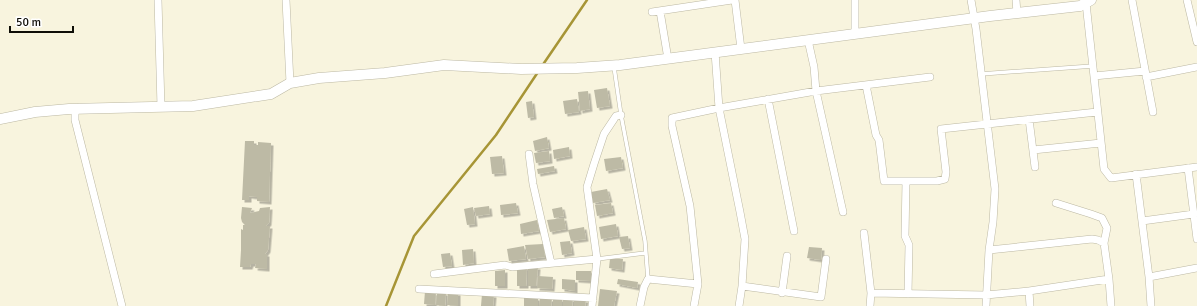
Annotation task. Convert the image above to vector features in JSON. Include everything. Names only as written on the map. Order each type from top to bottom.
[{"type":"street","points":[[158,0],[161,107]]},
{"type":"street","points":[[286,0],[290,83]]},
{"type":"street","points":[[668,59],[656,11],[734,0],[741,49]]},
{"type":"street","points":[[855,33],[856,0]]},
{"type":"street","points":[[971,0],[976,29],[995,190],[989,250],[986,306]]},
{"type":"street","points":[[1016,0],[1017,13]]},
{"type":"street","points":[[1132,0],[1153,112]]},
{"type":"street","points":[[1187,0],[1197,42]]},
{"type":"street","points":[[0,119],[35,112],[78,108],[193,106],[271,94],[290,83],[319,78],[384,73],[444,65],[520,69],[613,66],[855,33],[1080,6],[1089,1],[1097,112],[1104,169],[1112,178],[1197,167]]},
{"type":"street","points":[[808,40],[814,68],[816,91],[843,212]]},
{"type":"street","points":[[715,52],[719,108],[745,239],[742,286],[739,306]]},
{"type":"street","points":[[1094,76],[1146,74],[1197,67]]},
{"type":"street","points":[[694,306],[698,284],[690,206],[672,126],[672,118],[816,91],[930,77]]},
{"type":"street","points":[[866,85],[876,135],[879,140],[884,181],[937,181],[945,179],[946,172],[941,129],[1097,112]]},
{"type":"street","points":[[768,99],[794,231]]},
{"type":"street","points":[[78,108],[75,114],[75,120],[122,306]]},
{"type":"street","points":[[592,306],[597,259],[587,187],[607,130],[616,116],[621,115]]},
{"type":"street","points":[[1029,120],[1035,167]]},
{"type":"street","points":[[1033,150],[1101,143]]},
{"type":"street","points":[[529,154],[533,184],[551,263]]},
{"type":"street","points":[[1188,168],[1197,239]]},
{"type":"street","points":[[1136,174],[1149,277],[1151,306]]},
{"type":"street","points":[[906,182],[905,236],[909,244],[908,294]]},
{"type":"street","points":[[1056,203],[1102,218],[1108,228],[1104,243],[1111,306]]},
{"type":"street","points":[[1142,221],[1194,214]]},
{"type":"street","points":[[864,233],[871,293],[870,306]]},
{"type":"street","points":[[989,250],[1092,239],[1104,243]]},
{"type":"street","points":[[782,293],[787,256]]},
{"type":"street","points":[[434,274],[505,266],[512,267],[597,259]]},
{"type":"street","points":[[742,286],[782,293],[820,297],[826,259]]},
{"type":"street","points":[[1149,277],[1197,268]]},
{"type":"street","points":[[640,306],[644,287],[648,279],[698,284]]},
{"type":"street","points":[[871,293],[986,295],[1030,291],[1109,279]]},
{"type":"street","points":[[419,290],[593,298]]},
{"type":"street","points":[[1030,291],[1030,306]]},
{"type":"lane","points":[[613,66],[645,241],[648,279]]},
{"type":"lane","points":[[981,74],[1093,66]]},
{"type":"lane","points":[[597,259],[645,253]]},
{"type":"building","points":[[607,88],[610,106],[597,108],[594,90]]},
{"type":"building","points":[[588,91],[590,109],[580,111],[578,92]]},
{"type":"building","points":[[577,99],[579,112],[565,114],[563,101]]},
{"type":"building","points":[[532,101],[534,117],[528,118],[526,102]]},
{"type":"building","points":[[547,137],[549,148],[535,151],[533,141]]},
{"type":"building","points":[[245,141],[254,141],[254,145],[258,145],[258,142],[271,143],[269,202],[257,201],[257,197],[249,196],[249,200],[242,200]]},
{"type":"building","points":[[569,147],[570,156],[554,159],[553,150]]},
{"type":"building","points":[[549,151],[550,161],[536,163],[534,153]]},
{"type":"building","points":[[502,156],[504,173],[492,174],[490,157]]},
{"type":"building","points":[[621,157],[623,168],[606,171],[604,159]]},
{"type":"building","points":[[554,166],[555,171],[538,174],[537,169]]},
{"type":"building","points":[[607,189],[610,200],[593,203],[591,192]]},
{"type":"building","points":[[516,203],[518,213],[501,215],[500,205]]},
{"type":"building","points":[[611,203],[613,213],[597,216],[595,205]]},
{"type":"building","points":[[489,206],[490,214],[476,216],[474,208]]},
{"type":"building","points":[[242,207],[252,208],[250,213],[259,211],[260,208],[270,207],[269,223],[266,226],[270,226],[268,250],[265,254],[267,254],[267,269],[255,268],[256,264],[251,264],[250,267],[240,267],[241,229],[243,230],[243,225],[245,225],[241,218]]},
{"type":"building","points":[[473,207],[475,224],[467,225],[464,209]]},
{"type":"building","points":[[562,207],[564,216],[554,218],[552,209]]},
{"type":"building","points":[[564,218],[566,229],[550,232],[547,220]]},
{"type":"building","points":[[537,220],[539,231],[521,234],[520,224]]},
{"type":"building","points":[[616,224],[618,236],[601,239],[599,227]]},
{"type":"building","points":[[584,227],[586,239],[571,241],[568,230]]},
{"type":"building","points":[[628,236],[630,248],[622,249],[619,237]]},
{"type":"building","points":[[570,241],[572,253],[562,255],[560,242]]},
{"type":"building","points":[[543,244],[545,257],[528,259],[525,245]]},
{"type":"building","points":[[524,246],[526,259],[509,261],[507,249]]},
{"type":"building","points":[[809,247],[822,248],[821,260],[807,258]]},
{"type":"building","points":[[473,249],[474,263],[463,265],[462,250]]},
{"type":"building","points":[[450,253],[452,266],[443,267],[441,254]]},
{"type":"building","points":[[610,259],[623,259],[622,270],[609,268]]},
{"type":"building","points":[[527,267],[526,286],[517,286],[517,268]]},
{"type":"building","points":[[528,267],[538,267],[536,286],[528,286]]},
{"type":"building","points":[[505,270],[505,286],[495,286],[495,271]]},
{"type":"building","points":[[576,271],[591,271],[591,281],[576,280]]},
{"type":"building","points":[[538,276],[553,277],[552,289],[537,288]]},
{"type":"building","points":[[562,279],[575,280],[575,291],[562,289]]},
{"type":"building","points":[[618,279],[638,282],[637,288],[617,284]]},
{"type":"building","points":[[600,289],[617,291],[614,306],[598,306]]},
{"type":"building","points":[[425,291],[436,293],[435,305],[424,304]]},
{"type":"building","points":[[437,292],[446,293],[445,306],[436,305]]},
{"type":"building","points":[[448,292],[458,293],[458,306],[447,305]]},
{"type":"building","points":[[482,294],[494,295],[493,306],[481,306]]},
{"type":"building","points":[[524,297],[538,298],[538,306],[524,306]]},
{"type":"building","points":[[540,298],[552,299],[551,306],[539,306]]},
{"type":"building","points":[[553,298],[562,299],[562,306],[553,306]]},
{"type":"building","points":[[563,298],[573,299],[572,306],[563,306]]},
{"type":"building","points":[[574,299],[586,300],[585,306],[574,306]]},
{"type":"waterway","points":[[542,66],[587,0]]},
{"type":"waterway","points":[[386,306],[414,236],[496,135],[538,72]]}]
